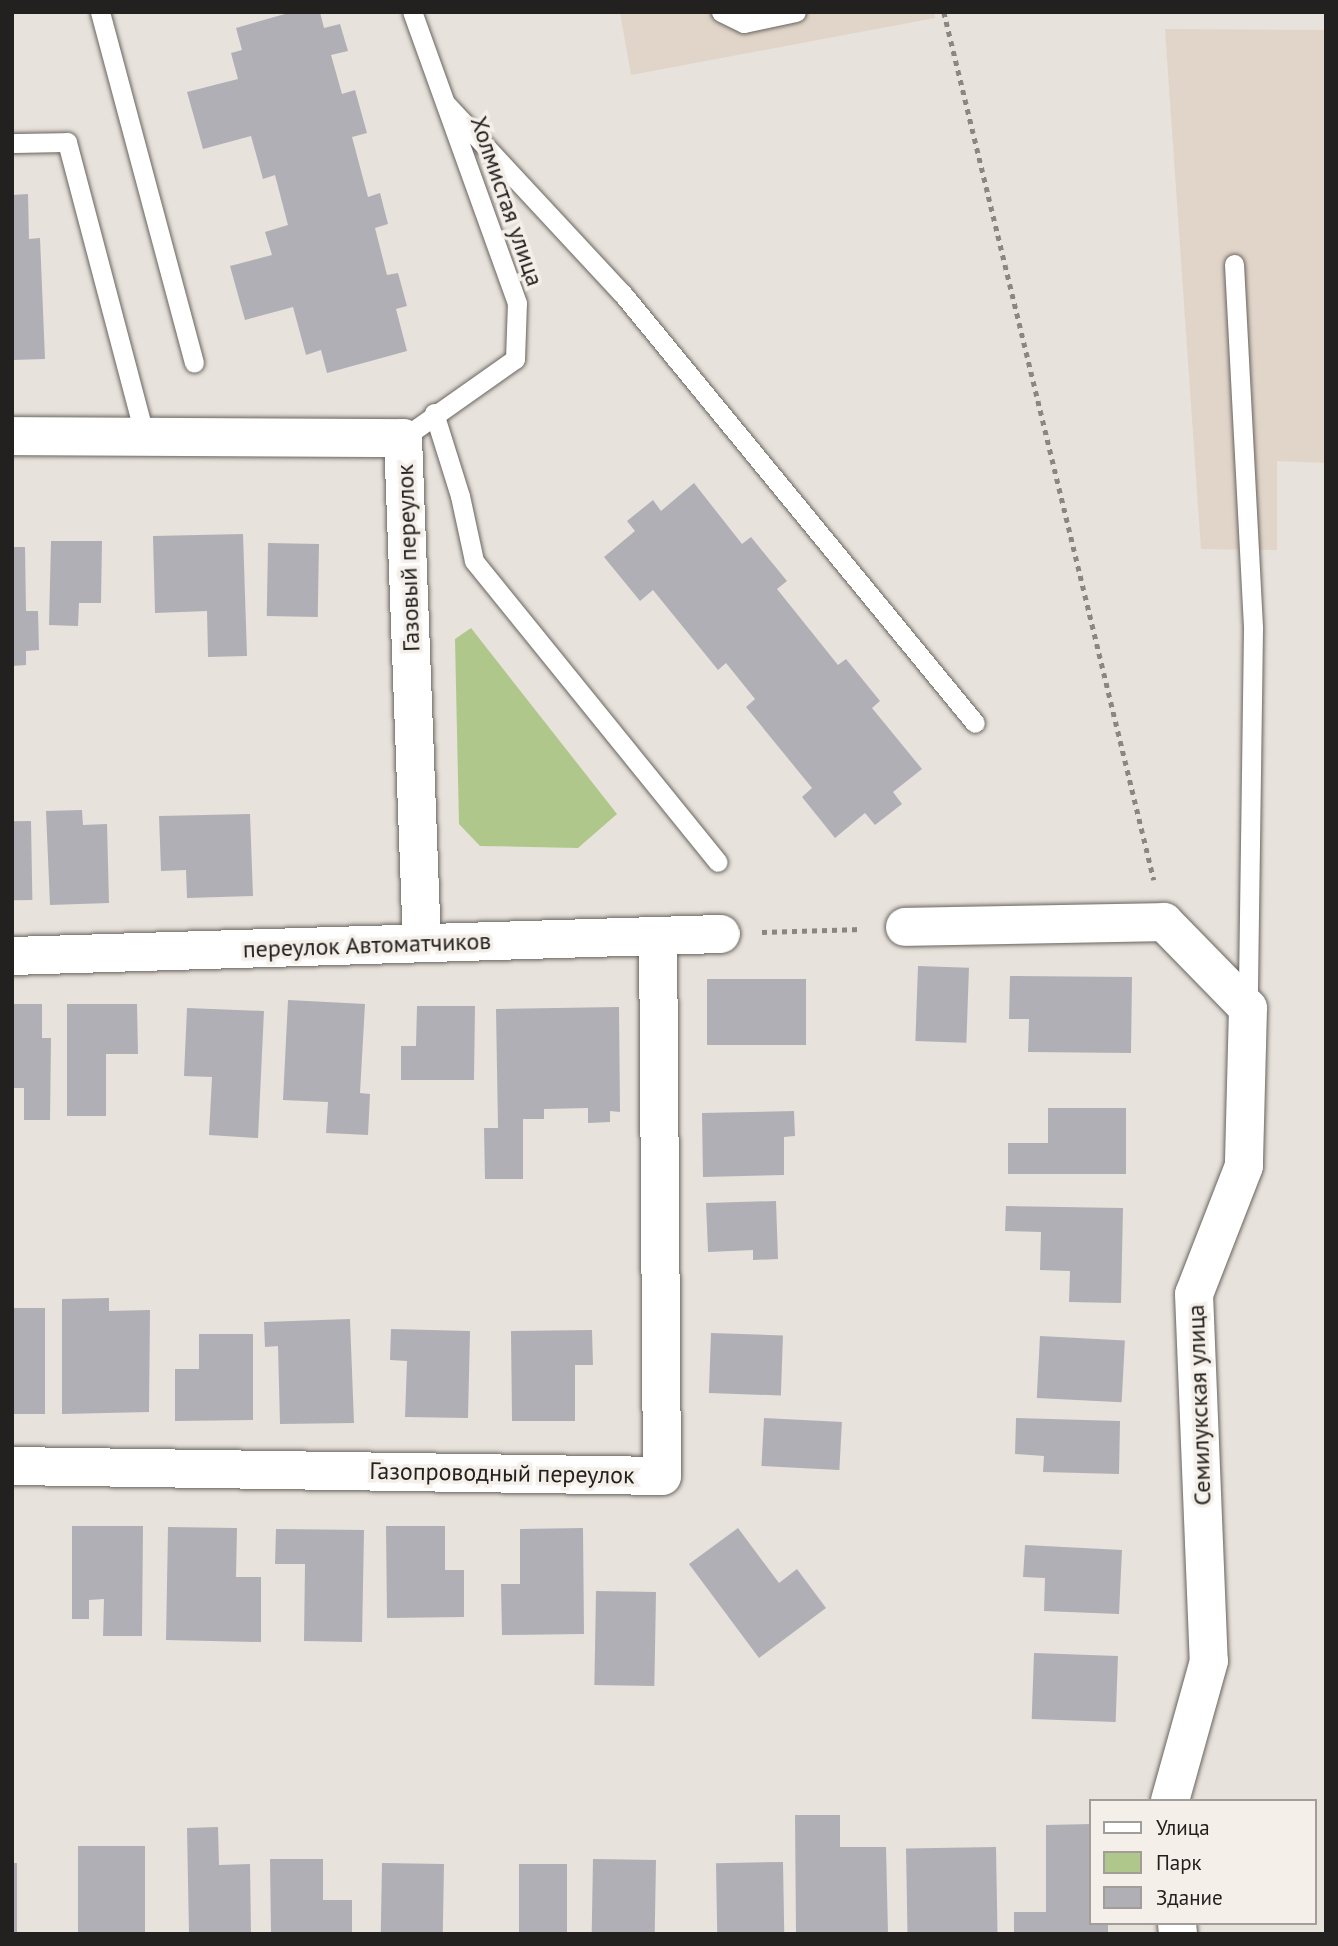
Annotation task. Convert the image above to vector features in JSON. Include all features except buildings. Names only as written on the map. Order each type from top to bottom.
[{"type":"street","name":"Газовый переулок","points":[[12,436],[403,438],[422,943]]},
{"type":"street","points":[[905,927],[1164,922],[1248,1008]]},
{"type":"street","name":"переулок Автоматчиков","points":[[12,956],[721,934]]},
{"type":"street","name":"Газопроводный переулок","points":[[12,1466],[662,1476],[658,936]]},
{"type":"street","name":"Семилукская улица","points":[[1171,1799],[1209,1661],[1195,1294],[1244,1166],[1248,1008]]},
{"type":"lane","points":[[100,12],[194,363]]},
{"type":"lane","name":"Холмистая улица","points":[[403,438],[434,413],[514,359],[517,303],[412,12]]},
{"type":"lane","points":[[721,12],[744,23],[796,12]]},
{"type":"lane","points":[[447,104],[622,293],[975,723]]},
{"type":"lane","points":[[12,143],[67,142],[145,437]]},
{"type":"lane","points":[[1234,264],[1253,629],[1248,1008]]},
{"type":"lane","points":[[434,413],[474,561],[718,862]]},
{"type":"path","points":[[944,12],[1164,922]]},
{"type":"path","points":[[721,934],[905,927]]},
{"type":"shaded area","points":[[620,12],[934,12],[935,18],[631,75]]},
{"type":"shaded area","points":[[1165,29],[1326,30],[1326,463],[1277,461],[1277,550],[1201,549]]},
{"type":"green space","points":[[471,628],[617,814],[578,848],[480,846],[459,824],[455,639]]}]
